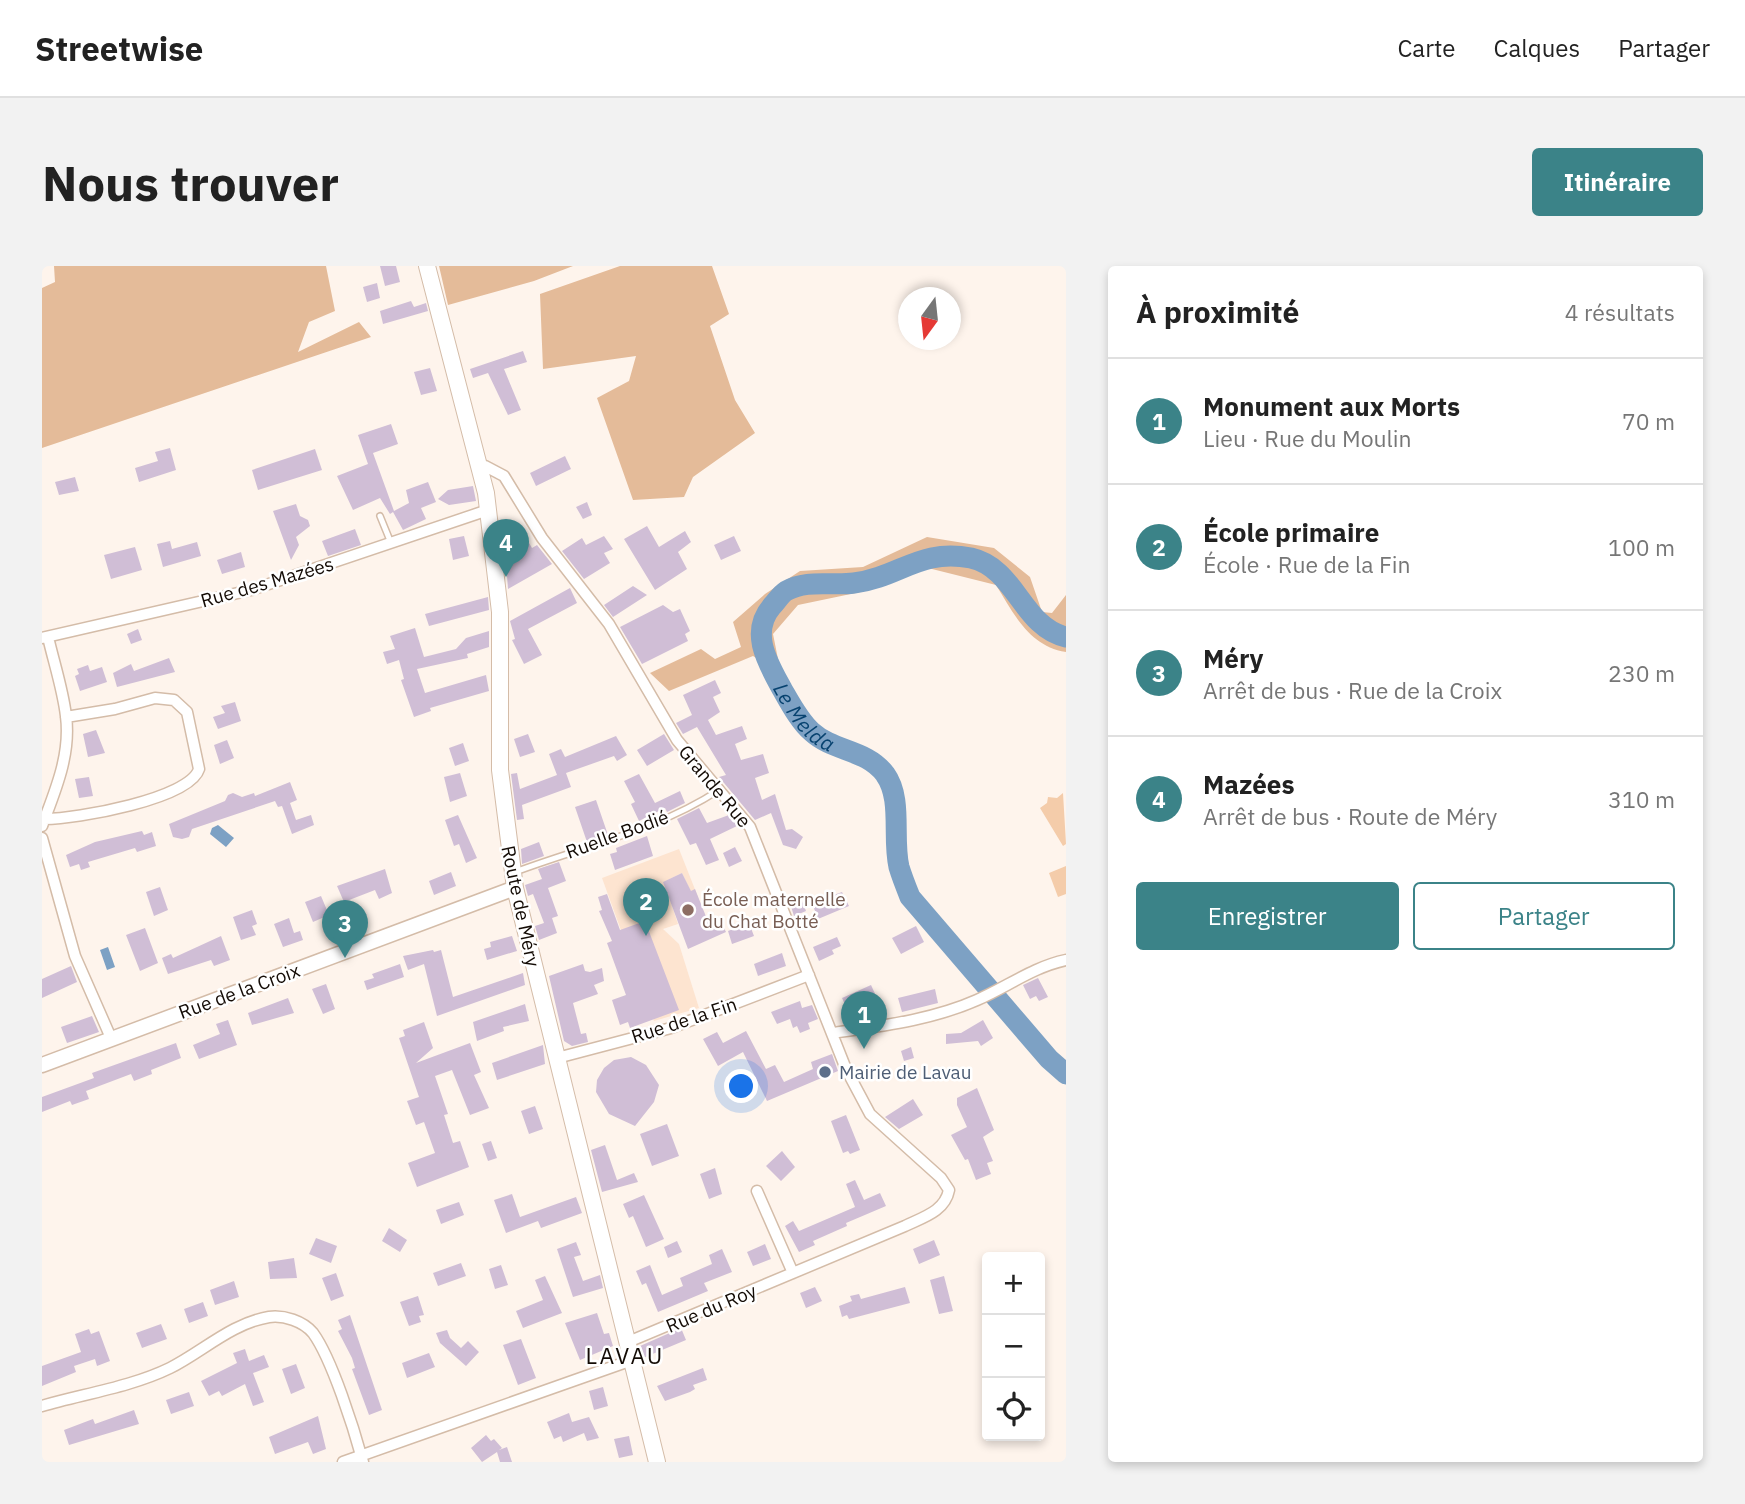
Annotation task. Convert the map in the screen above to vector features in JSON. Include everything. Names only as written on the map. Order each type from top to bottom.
[{"type":"main road","name":"Route de Méry","points":[[428,266],[480,468],[488,510],[500,612],[500,770],[514,881],[657,1462]]},
{"type":"street","name":"Grande Rue","points":[[480,468],[485,466],[504,476],[542,538],[609,624],[677,740],[750,827],[846,1069],[870,1114],[941,1178],[949,1189],[947,1201]]},
{"type":"street","name":"Rue des Mazées","points":[[45,638],[251,590],[488,510]]},
{"type":"street","points":[[45,638],[66,717],[62,768],[43,823],[108,811],[185,787],[197,776],[199,769],[187,712],[174,700],[155,698],[115,709],[66,717]]},
{"type":"street","points":[[42,838],[75,956],[111,1038]]},
{"type":"street","name":"Rue de la Croix","points":[[42,1065],[514,881]]},
{"type":"street","points":[[833,1033],[884,1026],[976,1001],[1048,964],[1066,960]]},
{"type":"street","name":"Rue de la Fin","points":[[557,1058],[687,1021],[809,975]]},
{"type":"street","points":[[757,1191],[793,1273]]},
{"type":"street","name":"Rue du Roy","points":[[628,1342],[905,1226],[937,1210],[947,1201]]},
{"type":"street","points":[[42,1406],[169,1368],[249,1324],[269,1317],[285,1318],[301,1323],[312,1332],[327,1362],[362,1459]]},
{"type":"street","points":[[343,1462],[362,1459],[632,1360]]},
{"type":"lane","points":[[380,516],[391,543]]},
{"type":"lane","name":"Ruelle Bodié","points":[[514,881],[701,801],[719,790]]},
{"type":"shaded area","points":[[54,266],[326,266],[335,311],[309,322],[298,352],[359,322],[371,337],[42,448],[42,288],[55,282]]},
{"type":"shaded area","points":[[439,266],[573,266],[534,281],[448,305]]},
{"type":"shaded area","points":[[620,266],[712,266],[729,314],[710,326],[735,400],[755,433],[693,477],[684,497],[633,500],[597,398],[629,381],[636,356],[543,369],[540,294]]},
{"type":"shaded area","points":[[927,537],[994,548],[1030,577],[1042,612],[1052,613],[1066,595],[1066,652],[1053,649],[1032,636],[1016,617],[996,585],[928,568],[870,590],[798,605],[773,634],[781,674],[753,656],[669,691],[650,673],[701,649],[715,659],[741,647],[733,622],[765,594],[800,571],[863,567]]},
{"type":"shaded area","points":[[1063,793],[1066,844],[1063,846],[1040,808],[1047,803],[1048,797],[1057,798]]},
{"type":"shaded area","points":[[679,849],[698,897],[694,898],[682,873],[664,882],[678,924],[663,929],[679,944],[699,1008],[654,1021],[602,878]]},
{"type":"shaded area","points":[[1066,866],[1066,894],[1058,897],[1049,873]]},
{"type":"water","points":[[218,825],[234,838],[226,847],[210,834],[212,828]]},
{"type":"water","points":[[108,947],[115,967],[107,970],[100,950]]},
{"type":"building","points":[[380,266],[396,266],[400,282],[385,286]]},
{"type":"building","points":[[377,283],[380,298],[367,302],[363,287]]},
{"type":"building","points":[[411,301],[414,307],[426,303],[428,311],[383,324],[380,311]]},
{"type":"building","points":[[523,351],[527,362],[504,369],[521,410],[508,415],[488,373],[473,378],[470,369]]},
{"type":"building","points":[[430,368],[437,391],[421,395],[414,372]]},
{"type":"building","points":[[391,424],[398,444],[373,453],[394,511],[409,503],[406,490],[428,482],[436,502],[421,508],[426,519],[403,530],[393,512],[390,514],[380,498],[353,510],[337,476],[368,464],[358,435]]},
{"type":"building","points":[[170,448],[176,470],[139,482],[135,468],[158,461],[155,452]]},
{"type":"building","points":[[315,449],[322,470],[258,490],[252,470]]},
{"type":"building","points":[[565,456],[571,469],[536,486],[530,473]]},
{"type":"building","points":[[75,477],[79,491],[59,495],[55,482]]},
{"type":"building","points":[[473,486],[476,501],[449,505],[438,499],[448,490]]},
{"type":"building","points":[[587,502],[592,515],[583,519],[576,507]]},
{"type":"building","points":[[296,504],[300,516],[308,520],[310,526],[296,537],[299,545],[291,560],[273,511]]},
{"type":"building","points":[[647,526],[659,547],[685,531],[691,542],[678,552],[687,569],[655,590],[624,539]]},
{"type":"building","points":[[355,529],[361,545],[328,556],[322,541]]},
{"type":"building","points":[[464,536],[469,556],[453,560],[449,539]]},
{"type":"building","points":[[525,536],[532,548],[537,545],[552,564],[508,589],[506,563],[516,557],[509,547]]},
{"type":"building","points":[[604,536],[613,549],[604,553],[610,563],[584,579],[562,551],[582,538],[586,545]]},
{"type":"building","points":[[734,536],[741,551],[721,560],[714,545]]},
{"type":"building","points":[[170,541],[172,549],[197,542],[201,556],[163,567],[157,544]]},
{"type":"building","points":[[135,547],[142,570],[111,579],[104,555]]},
{"type":"building","points":[[241,552],[245,567],[222,574],[217,560]]},
{"type":"building","points":[[633,586],[647,595],[613,617],[604,605]]},
{"type":"building","points":[[570,588],[577,603],[528,629],[542,655],[524,664],[512,640],[515,639],[510,621]]},
{"type":"building","points":[[488,597],[489,610],[429,626],[425,614]]},
{"type":"building","points":[[663,605],[673,612],[680,609],[690,631],[685,634],[688,641],[642,664],[620,627]]},
{"type":"building","points":[[415,628],[424,657],[456,649],[466,638],[489,631],[489,647],[467,654],[468,658],[417,669],[425,693],[486,675],[489,691],[430,708],[431,711],[414,717],[401,680],[404,679],[399,660],[387,664],[383,652],[395,649],[390,636]]},
{"type":"building","points":[[138,629],[142,640],[131,644],[127,634]]},
{"type":"building","points":[[169,658],[175,672],[117,687],[113,673],[131,664],[134,671]]},
{"type":"building","points":[[88,665],[90,671],[102,667],[107,682],[80,691],[75,676],[79,674],[77,669]]},
{"type":"building","points":[[715,680],[721,693],[713,697],[720,712],[708,720],[716,735],[742,726],[747,739],[735,744],[741,760],[763,754],[769,773],[755,778],[762,800],[775,794],[786,830],[792,829],[803,837],[796,849],[783,845],[771,813],[755,820],[719,777],[726,775],[697,727],[683,734],[676,723],[692,715],[683,695]]},
{"type":"building","points":[[235,702],[241,721],[218,729],[213,717],[225,713],[221,706]]},
{"type":"building","points":[[96,730],[105,753],[88,757],[83,734]]},
{"type":"building","points":[[528,734],[535,752],[520,757],[514,739]]},
{"type":"building","points":[[664,734],[674,750],[647,766],[637,750]]},
{"type":"building","points":[[616,736],[627,755],[617,761],[614,756],[566,773],[571,787],[522,805],[524,819],[517,820],[511,774],[517,773],[520,789],[557,775],[549,754],[561,749],[565,757]]},
{"type":"building","points":[[227,740],[234,758],[220,764],[214,745]]},
{"type":"building","points":[[463,743],[469,761],[455,766],[449,748]]},
{"type":"building","points":[[460,773],[467,796],[450,802],[444,777]]},
{"type":"building","points":[[639,774],[655,803],[680,791],[685,803],[667,812],[665,808],[639,821],[631,804],[635,802],[624,781]]},
{"type":"building","points":[[89,777],[93,796],[79,798],[75,779]]},
{"type":"building","points":[[290,782],[297,800],[290,803],[296,820],[311,815],[314,825],[292,834],[282,806],[278,807],[275,801],[192,829],[189,837],[173,837],[169,824],[225,801],[228,795],[233,793],[242,797],[254,793],[255,796]]},
{"type":"building","points":[[596,800],[608,835],[587,842],[575,807]]},
{"type":"building","points":[[699,808],[707,823],[729,815],[737,826],[710,839],[719,860],[706,865],[696,843],[690,845],[677,819]]},
{"type":"building","points":[[458,815],[477,858],[466,863],[459,844],[454,846],[445,820]]},
{"type":"building","points":[[142,831],[144,835],[152,832],[156,846],[137,852],[135,848],[88,862],[90,867],[81,870],[79,864],[70,867],[66,855],[95,842]]},
{"type":"building","points":[[647,836],[653,856],[615,870],[610,854],[617,852],[616,848]]},
{"type":"building","points":[[539,842],[544,856],[522,864],[521,849]]},
{"type":"building","points":[[735,847],[742,861],[729,867],[723,853]]},
{"type":"building","points":[[559,862],[566,881],[548,888],[558,916],[552,918],[557,933],[539,940],[535,926],[544,923],[533,894],[528,896],[525,885],[542,879],[538,869]]},
{"type":"building","points":[[385,869],[392,893],[379,899],[375,890],[344,902],[337,886]]},
{"type":"building","points":[[451,872],[456,886],[434,895],[429,881]]},
{"type":"building","name":"École maternelle du Chat Botté","points":[[682,873],[691,891],[695,889],[709,924],[720,920],[726,932],[688,949],[663,882]]},
{"type":"building","points":[[160,887],[168,910],[154,916],[146,892]]},
{"type":"building","points":[[842,892],[849,906],[818,919],[812,903]]},
{"type":"building","points":[[607,894],[620,930],[645,921],[679,1010],[630,1028],[628,1022],[620,1025],[612,1000],[626,995],[607,943],[612,941],[599,911],[602,910],[598,897]]},
{"type":"building","points":[[321,896],[329,915],[313,922],[305,902]]},
{"type":"building","points":[[800,896],[806,911],[794,916],[789,900]]},
{"type":"building","points":[[252,910],[257,924],[252,926],[256,935],[241,940],[233,917]]},
{"type":"building","points":[[289,918],[294,933],[300,931],[303,940],[283,947],[274,924]]},
{"type":"building","points":[[749,923],[754,936],[732,944],[728,931]]},
{"type":"building","points":[[916,926],[924,942],[901,954],[892,938]]},
{"type":"building","points":[[145,928],[158,963],[140,971],[126,935]]},
{"type":"building","points":[[221,936],[230,960],[214,966],[211,960],[168,974],[162,958],[171,954],[173,958]]},
{"type":"building","points":[[512,936],[517,951],[487,960],[484,949],[491,947],[490,942]]},
{"type":"building","points":[[837,937],[841,946],[832,950],[834,954],[819,961],[813,947]]},
{"type":"building","points":[[441,950],[453,997],[523,973],[525,985],[437,1016],[424,964],[408,970],[403,956]]},
{"type":"building","points":[[782,953],[786,966],[758,976],[754,964]]},
{"type":"building","points":[[400,964],[404,977],[367,990],[364,981],[374,978],[372,974]]},
{"type":"building","points":[[583,964],[585,971],[602,968],[604,981],[594,985],[598,994],[573,1003],[581,1034],[586,1033],[588,1042],[572,1046],[564,1041],[549,976]]},
{"type":"building","points":[[71,966],[77,982],[42,998],[42,979]]},
{"type":"building","points":[[1038,978],[1048,997],[1039,1001],[1036,996],[1030,999],[1023,985]]},
{"type":"building","points":[[326,984],[335,1009],[323,1014],[312,989]]},
{"type":"building","points":[[871,985],[877,998],[848,1011],[842,998]]},
{"type":"building","points":[[935,989],[938,1003],[902,1012],[898,998]]},
{"type":"building","points":[[288,998],[294,1013],[252,1025],[248,1013]]},
{"type":"building","points":[[800,1001],[802,1008],[812,1005],[818,1019],[808,1023],[810,1029],[800,1033],[797,1026],[793,1028],[790,1019],[777,1024],[771,1012]]},
{"type":"building","points":[[525,1004],[529,1021],[503,1027],[504,1031],[477,1041],[473,1022]]},
{"type":"building","points":[[92,1016],[99,1032],[67,1043],[61,1027]]},
{"type":"building","points":[[228,1020],[237,1045],[199,1059],[193,1045],[220,1034],[216,1024]]},
{"type":"building","points":[[983,1020],[993,1038],[981,1046],[978,1041],[946,1044],[946,1034],[961,1033]]},
{"type":"building","points":[[424,1022],[433,1048],[416,1063],[470,1043],[481,1072],[474,1075],[489,1108],[470,1115],[452,1070],[435,1076],[448,1114],[444,1115],[453,1143],[460,1141],[469,1167],[417,1187],[408,1163],[435,1153],[424,1122],[416,1125],[407,1101],[419,1097],[399,1038],[405,1036],[403,1030]]},
{"type":"building","points":[[746,1031],[766,1069],[775,1065],[784,1082],[813,1069],[811,1062],[832,1054],[838,1071],[767,1101],[743,1052],[718,1066],[703,1039],[717,1032],[723,1043]]},
{"type":"building","points":[[176,1043],[181,1058],[151,1070],[152,1074],[134,1081],[131,1074],[86,1091],[89,1099],[72,1105],[70,1101],[42,1112],[42,1097],[94,1078],[92,1073]]},
{"type":"building","points":[[543,1045],[545,1064],[497,1080],[492,1063]]},
{"type":"building","points":[[911,1047],[914,1058],[904,1061],[901,1051]]},
{"type":"building","points":[[631,1057],[646,1065],[659,1085],[654,1102],[635,1126],[609,1114],[596,1092],[597,1080],[604,1068],[614,1060]]},
{"type":"building","points":[[977,1088],[994,1130],[983,1137],[993,1161],[987,1163],[991,1174],[976,1180],[968,1159],[965,1160],[951,1135],[967,1127],[957,1105],[957,1098]]},
{"type":"building","points":[[913,1099],[923,1115],[899,1129],[885,1117]]},
{"type":"building","points":[[535,1106],[543,1129],[529,1134],[521,1111]]},
{"type":"building","points":[[846,1115],[860,1150],[850,1154],[848,1151],[843,1153],[831,1121]]},
{"type":"building","points":[[667,1124],[679,1156],[652,1166],[640,1134]]},
{"type":"building","points":[[491,1141],[497,1158],[488,1161],[482,1144]]},
{"type":"building","points":[[605,1145],[617,1180],[634,1173],[638,1182],[602,1192],[591,1150]]},
{"type":"building","points":[[782,1151],[795,1167],[781,1181],[766,1166]]},
{"type":"building","points":[[715,1168],[722,1194],[709,1199],[700,1174]]},
{"type":"building","points":[[855,1180],[864,1200],[880,1193],[886,1206],[846,1223],[847,1226],[813,1241],[815,1245],[799,1252],[785,1226],[793,1221],[799,1231],[855,1207],[846,1184]]},
{"type":"building","points":[[512,1194],[520,1217],[576,1197],[582,1213],[541,1228],[538,1221],[506,1233],[494,1200]]},
{"type":"building","points":[[644,1195],[664,1239],[646,1247],[633,1216],[629,1218],[623,1204]]},
{"type":"building","points":[[459,1202],[464,1215],[441,1224],[436,1210]]},
{"type":"building","points":[[389,1228],[407,1240],[400,1252],[382,1241]]},
{"type":"building","points":[[316,1238],[337,1246],[331,1263],[309,1254]]},
{"type":"building","points":[[934,1240],[940,1255],[919,1264],[913,1249]]},
{"type":"building","points":[[677,1241],[682,1252],[668,1258],[664,1247]]},
{"type":"building","points":[[576,1242],[581,1255],[574,1257],[583,1281],[600,1275],[603,1288],[573,1297],[557,1249]]},
{"type":"building","points":[[765,1244],[771,1259],[753,1266],[747,1252]]},
{"type":"building","points":[[722,1249],[732,1272],[704,1283],[708,1291],[658,1312],[646,1283],[642,1285],[636,1271],[650,1265],[662,1295],[683,1286],[680,1278],[712,1264],[709,1255]]},
{"type":"building","points":[[294,1258],[297,1278],[270,1279],[268,1262]]},
{"type":"building","points":[[461,1263],[466,1276],[438,1286],[433,1273]]},
{"type":"building","points":[[501,1265],[508,1285],[495,1289],[489,1269]]},
{"type":"building","points":[[336,1273],[344,1296],[331,1301],[322,1278]]},
{"type":"building","points":[[545,1276],[562,1313],[523,1328],[516,1311],[543,1300],[535,1280]]},
{"type":"building","points":[[944,1276],[953,1311],[939,1314],[930,1280]]},
{"type":"building","points":[[234,1281],[239,1297],[215,1305],[210,1290]]},
{"type":"building","points":[[815,1287],[822,1301],[806,1308],[800,1293]]},
{"type":"building","points":[[905,1287],[910,1303],[849,1319],[847,1315],[842,1317],[839,1306],[852,1301],[850,1296],[859,1294],[861,1299]]},
{"type":"building","points":[[418,1296],[424,1315],[419,1316],[421,1322],[409,1326],[400,1302]]},
{"type":"building","points":[[203,1302],[208,1316],[189,1323],[184,1309]]},
{"type":"building","points":[[597,1313],[604,1334],[609,1333],[613,1346],[580,1360],[565,1323]]},
{"type":"building","points":[[350,1315],[382,1410],[369,1415],[352,1369],[355,1368],[352,1358],[338,1331],[342,1329],[338,1320]]},
{"type":"building","points":[[161,1324],[167,1339],[142,1348],[136,1333]]},
{"type":"building","points":[[681,1328],[686,1340],[643,1358],[640,1346]]},
{"type":"building","points":[[89,1329],[91,1334],[99,1331],[110,1361],[97,1366],[95,1359],[74,1366],[76,1372],[42,1386],[42,1366],[81,1352],[75,1334]]},
{"type":"building","points":[[447,1330],[450,1338],[461,1348],[468,1341],[479,1352],[466,1366],[440,1343],[436,1333]]},
{"type":"building","points":[[521,1339],[536,1378],[518,1385],[503,1345]]},
{"type":"building","points":[[245,1349],[249,1361],[264,1355],[269,1367],[253,1373],[264,1402],[253,1406],[245,1384],[222,1396],[219,1391],[209,1396],[201,1381],[237,1363],[233,1353]]},
{"type":"building","points":[[429,1353],[435,1367],[407,1378],[402,1363]]},
{"type":"building","points":[[296,1364],[305,1388],[291,1394],[282,1369]]},
{"type":"building","points":[[703,1368],[707,1380],[693,1385],[695,1389],[690,1392],[665,1401],[657,1386]]},
{"type":"building","points":[[603,1387],[608,1406],[594,1410],[589,1391]]},
{"type":"building","points":[[189,1392],[194,1406],[171,1414],[166,1400]]},
{"type":"building","points":[[134,1410],[139,1424],[69,1445],[64,1430],[93,1419],[95,1424]]},
{"type":"building","points":[[569,1413],[572,1422],[589,1417],[599,1438],[587,1441],[584,1433],[563,1442],[561,1436],[554,1439],[547,1422]]},
{"type":"building","points":[[318,1416],[326,1449],[313,1454],[308,1442],[275,1454],[269,1437]]},
{"type":"building","points":[[486,1435],[502,1448],[499,1450],[507,1447],[512,1462],[500,1462],[497,1452],[482,1462],[471,1448]]},
{"type":"building","points":[[629,1436],[633,1455],[619,1458],[614,1439]]},
{"type":"waterway","name":"Le Melda","points":[[1066,637],[1039,622],[999,573],[971,558],[953,556],[924,560],[870,580],[794,587],[782,594],[765,616],[761,637],[771,669],[799,718],[808,728],[821,739],[869,760],[885,774],[894,795],[899,867],[910,897],[1049,1059],[1066,1074]]},
{"type":"place","name":"Mazées","points":[[506,577]]},
{"type":"place","name":"École maternelle du Chat Botté","points":[[688,910]]},
{"type":"place","name":"École primaire","points":[[646,936]]},
{"type":"place","name":"Méry","points":[[345,958]]},
{"type":"place","name":"Monument aux Morts","points":[[864,1049]]},
{"type":"place","name":"Mairie de Lavau","points":[[825,1072]]},
{"type":"district","name":"LAVAU","points":[[625,1355]]}]
